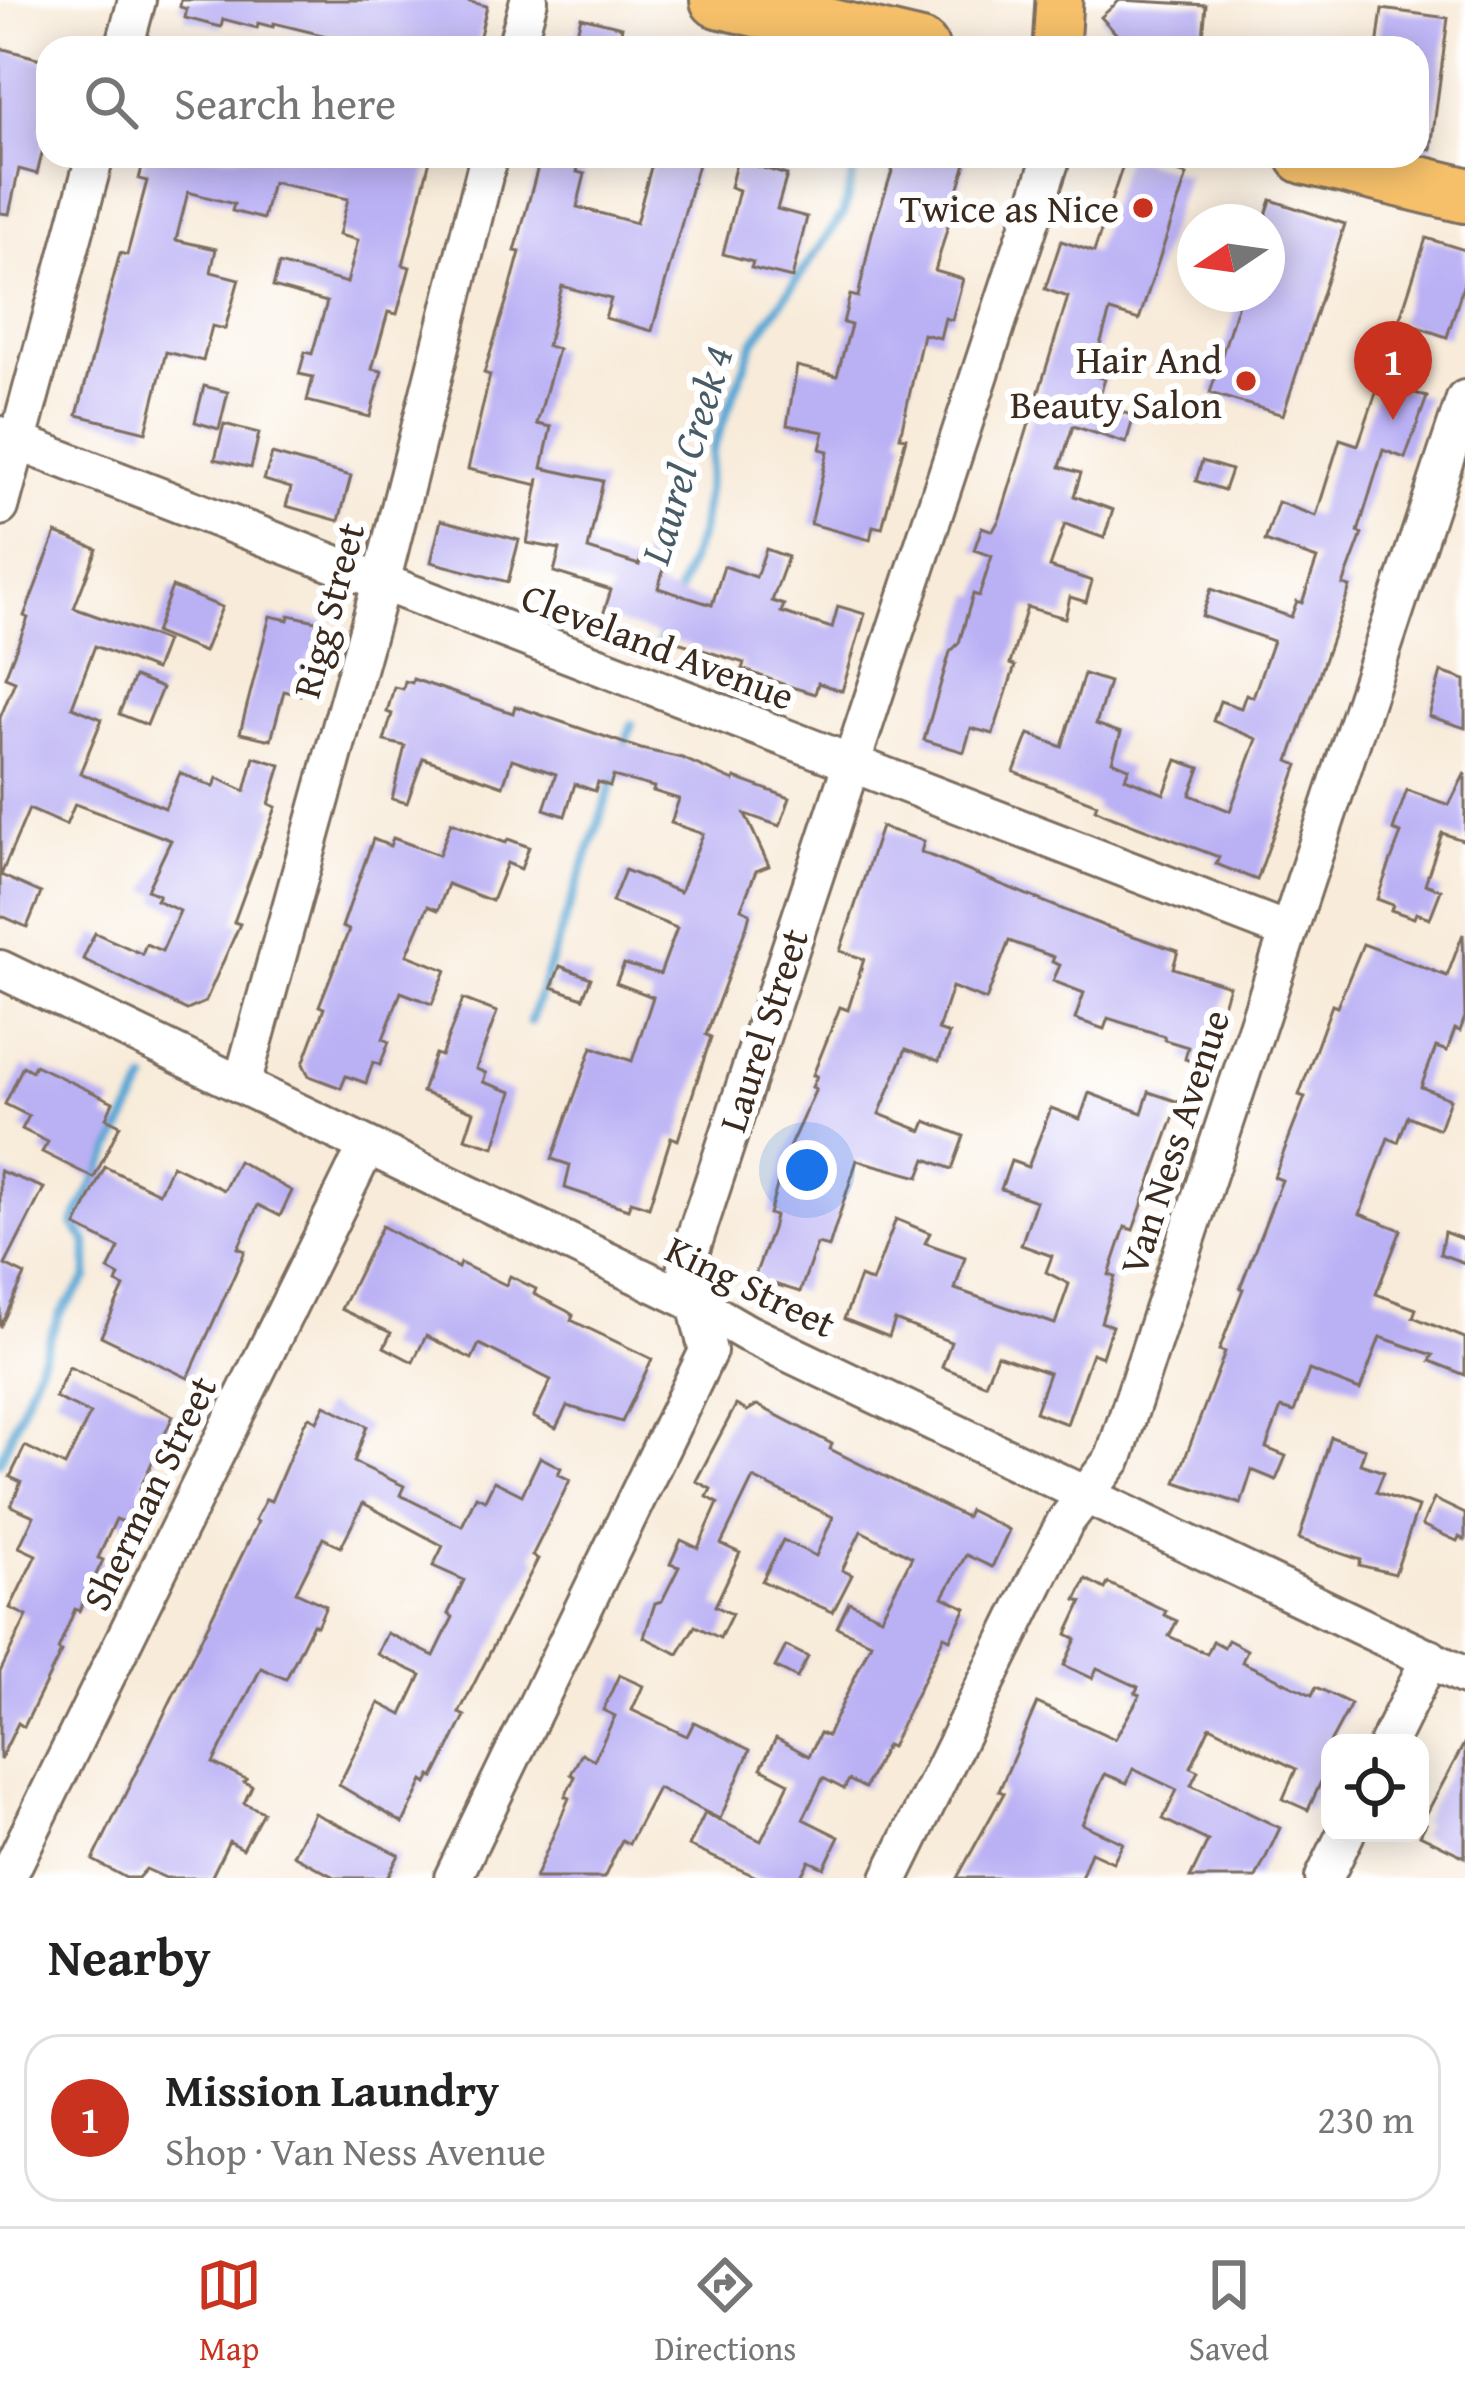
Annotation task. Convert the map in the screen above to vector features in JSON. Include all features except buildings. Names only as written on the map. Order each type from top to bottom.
[{"type":"highway","points":[[718,0],[870,36]]},
{"type":"highway","points":[[1354,168],[1465,195]]},
{"type":"main road","points":[[1057,36],[1059,0]]},
{"type":"street","points":[[127,36],[137,0]]},
{"type":"street","points":[[519,36],[529,0]]},
{"type":"street","points":[[0,507],[10,439],[91,168]]},
{"type":"street","name":"Rigg Street","points":[[242,1084],[381,583],[486,168]]},
{"type":"street","name":"Laurel Street","points":[[453,1878],[708,1351],[686,1265],[1048,168]]},
{"type":"street","name":"Van Ness Avenue","points":[[890,1878],[1064,1522],[1114,1458],[1465,399]]},
{"type":"street","name":"Cleveland Avenue","points":[[10,439],[1287,931]]},
{"type":"street","name":"King Street","points":[[4,983],[242,1084],[697,1304],[747,1334],[1465,1676]]},
{"type":"street","name":"Sherman Street","points":[[6,1873],[368,1146]]},
{"type":"street","points":[[1392,1734],[1430,1658]]},
{"type":"street","points":[[1324,1878],[1342,1842]]},
{"type":"waterway","name":"Laurel Creek 4","points":[[674,604],[701,531],[712,451],[754,341],[843,214],[855,168]]},
{"type":"waterway","name":"Laurel Creek 4","points":[[656,654],[664,631]]},
{"type":"waterway","name":"Laurel Creek 4","points":[[623,750],[632,724]]},
{"type":"waterway","name":"Laurel Creek 4","points":[[530,1022],[618,766]]},
{"type":"waterway","points":[[0,1462],[59,1315],[87,1278],[87,1242],[73,1224],[146,1081]]},
{"type":"place","name":"Twice as Nice","points":[[1143,208]]},
{"type":"place","name":"Hair And Beauty Salon","points":[[1246,381]]},
{"type":"place","name":"Mission Laundry","points":[[1393,420]]}]
